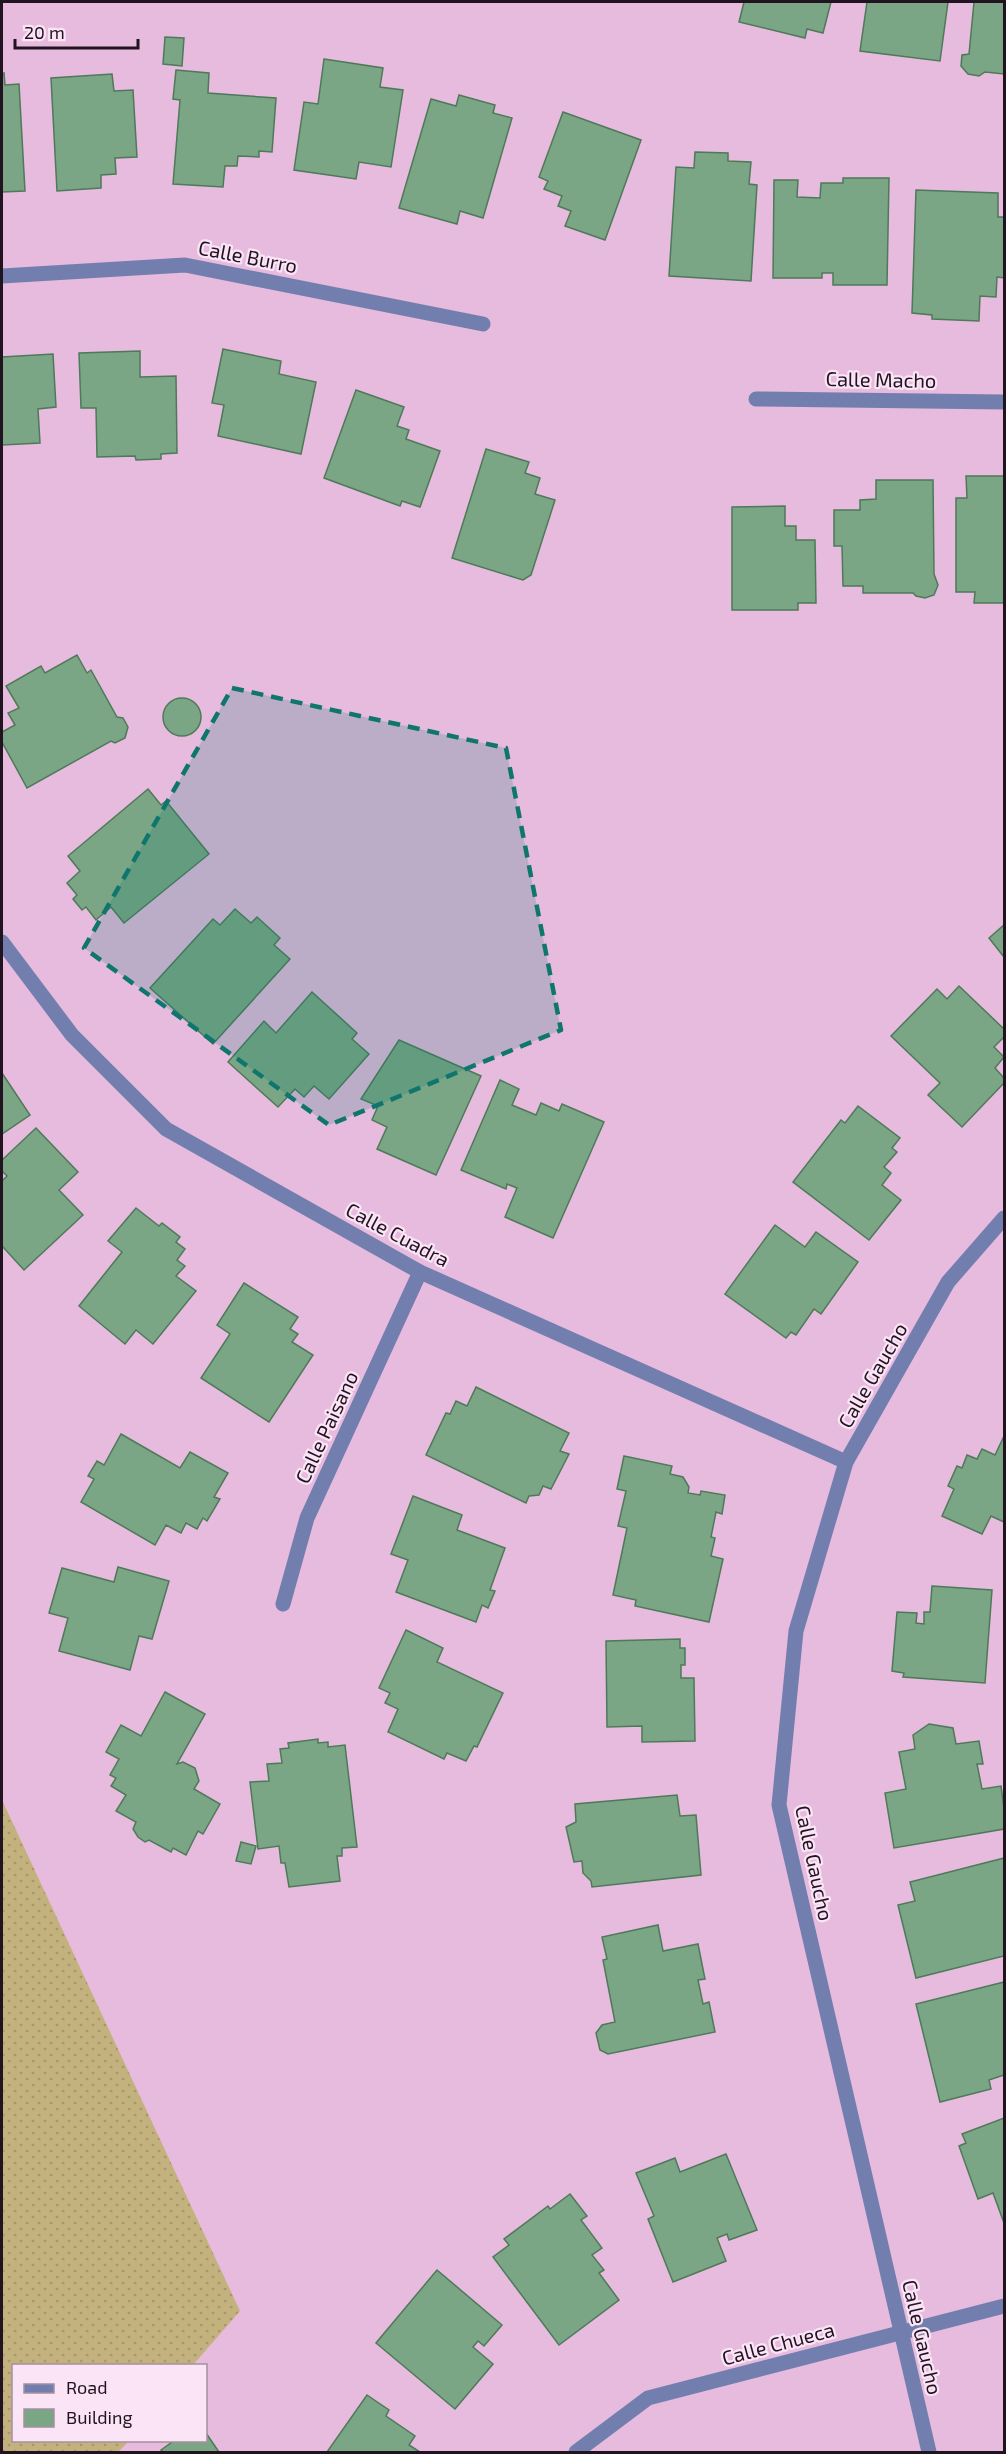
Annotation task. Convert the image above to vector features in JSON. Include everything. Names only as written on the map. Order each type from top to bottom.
[{"type":"street","name":"Calle Burro","points":[[2,276],[185,265],[483,324]]},
{"type":"street","name":"Calle Macho","points":[[756,399],[1005,402]]},
{"type":"street","name":"Calle Cuadra","points":[[2,942],[72,1035],[166,1129],[420,1272],[846,1462]]},
{"type":"street","name":"Calle Gaucho","points":[[929,2452],[779,1805],[796,1631],[846,1462],[948,1282],[1005,1218]]},
{"type":"street","name":"Calle Paisano","points":[[282,1604],[307,1518],[420,1272]]},
{"type":"street","name":"Calle Chueca","points":[[576,2452],[648,2398],[1005,2306]]},
{"type":"highlighted area","points":[[232,688],[506,748],[561,1030],[329,1125],[84,948]]},
{"type":"shaded area","points":[[2,1800],[240,2311],[194,2364],[12,2364],[12,2442],[128,2442],[118,2452],[2,2452]]},
{"type":"building","points":[[744,2],[831,2],[823,33],[807,29],[805,38],[739,22]]},
{"type":"building","points":[[867,2],[948,2],[940,61],[860,51]]},
{"type":"building","points":[[974,2],[1004,2],[1004,74],[985,72],[979,76],[968,74],[961,66],[962,55],[969,54]]},
{"type":"building","points":[[165,37],[184,38],[182,66],[163,64]]},
{"type":"building","points":[[324,59],[383,68],[380,87],[403,90],[391,167],[359,162],[356,179],[294,170],[304,102],[318,104]]},
{"type":"building","points":[[176,70],[209,73],[208,93],[276,98],[272,152],[259,151],[259,157],[238,156],[237,166],[225,166],[223,187],[173,184],[180,100],[173,99]]},
{"type":"building","points":[[4,73],[5,85],[19,84],[25,191],[2,192],[2,74]]},
{"type":"building","points":[[112,74],[114,91],[133,90],[137,157],[115,158],[116,174],[101,175],[101,188],[57,191],[51,78]]},
{"type":"building","points":[[459,95],[495,105],[493,113],[512,118],[483,218],[460,211],[457,224],[399,208],[431,99],[456,106]]},
{"type":"building","points":[[563,112],[641,140],[605,240],[565,226],[571,211],[558,206],[562,196],[544,189],[548,181],[539,177]]},
{"type":"building","points":[[695,152],[728,153],[728,161],[751,162],[749,184],[757,185],[751,281],[669,276],[676,167],[694,168]]},
{"type":"building","points":[[843,178],[889,178],[887,285],[833,285],[833,273],[822,273],[822,278],[773,278],[774,180],[798,180],[797,197],[820,198],[821,183],[843,183]]},
{"type":"building","points":[[916,190],[998,193],[998,217],[1004,217],[1004,278],[997,277],[996,297],[980,296],[979,321],[932,319],[932,315],[912,313]]},
{"type":"building","points":[[223,349],[281,361],[279,374],[316,382],[301,454],[218,436],[224,405],[212,403]]},
{"type":"building","points":[[140,351],[140,377],[176,376],[177,453],[161,454],[161,459],[136,460],[135,456],[97,457],[96,408],[81,408],[79,353]]},
{"type":"building","points":[[53,354],[56,407],[38,409],[40,443],[2,445],[2,357]]},
{"type":"building","points":[[356,390],[404,407],[397,426],[409,430],[406,439],[440,451],[420,507],[402,501],[400,506],[324,478]]},
{"type":"building","points":[[486,449],[529,462],[525,473],[540,478],[535,494],[555,500],[531,575],[523,580],[452,558]]},
{"type":"building","points":[[966,476],[1004,476],[1004,603],[974,603],[975,592],[956,592],[956,498],[967,498]]},
{"type":"building","points":[[876,480],[933,480],[934,574],[938,585],[934,595],[925,598],[913,593],[863,593],[863,586],[843,586],[842,546],[834,546],[834,510],[860,510],[860,500],[876,499]]},
{"type":"building","points":[[785,506],[785,526],[796,526],[796,540],[815,540],[816,603],[798,603],[798,610],[732,610],[732,507]]},
{"type":"building","points":[[77,655],[87,673],[91,670],[117,717],[123,718],[128,727],[125,738],[115,743],[111,741],[27,788],[2,742],[2,732],[15,725],[8,713],[19,708],[6,686],[41,666],[45,673]]},
{"type":"building","points":[[182,698],[189,699],[195,704],[200,710],[200,724],[195,730],[189,735],[182,736],[175,735],[169,730],[164,724],[163,717],[164,710],[169,704],[175,699]]},
{"type":"building","points":[[148,789],[161,805],[166,801],[209,854],[124,923],[111,907],[96,920],[86,907],[82,910],[73,899],[77,895],[67,883],[80,871],[68,856]]},
{"type":"building","points":[[235,909],[251,923],[257,917],[280,938],[274,945],[290,959],[213,1044],[150,988],[213,919],[220,925]]},
{"type":"building","points":[[1004,925],[1004,957],[989,938]]},
{"type":"building","points":[[959,986],[1004,1029],[1004,1037],[994,1047],[1004,1057],[995,1068],[1004,1078],[1004,1083],[962,1127],[928,1095],[940,1083],[891,1036],[937,989],[947,999]]},
{"type":"building","points":[[312,992],[357,1033],[352,1039],[369,1054],[329,1099],[314,1086],[304,1097],[295,1089],[278,1107],[228,1062],[264,1021],[276,1033]]},
{"type":"building","points":[[399,1040],[481,1076],[436,1175],[377,1149],[387,1127],[372,1120],[378,1106],[361,1099]]},
{"type":"building","points":[[2,1073],[30,1115],[2,1134]]},
{"type":"building","points":[[500,1080],[519,1089],[512,1105],[536,1115],[541,1103],[559,1111],[562,1104],[604,1122],[553,1238],[505,1217],[517,1188],[507,1184],[506,1189],[461,1170]]},
{"type":"building","points":[[858,1106],[900,1138],[892,1148],[897,1152],[884,1167],[891,1173],[882,1185],[901,1200],[869,1240],[793,1182],[841,1120],[845,1123]]},
{"type":"building","points":[[36,1128],[78,1172],[59,1190],[83,1215],[24,1270],[2,1246],[2,1181],[7,1176],[2,1171],[2,1160]]},
{"type":"building","points":[[136,1208],[159,1226],[162,1223],[180,1237],[176,1242],[185,1249],[177,1260],[185,1266],[176,1276],[196,1291],[153,1344],[136,1330],[125,1344],[79,1306],[122,1252],[108,1241]]},
{"type":"building","points":[[775,1225],[805,1247],[816,1232],[858,1262],[821,1314],[814,1309],[796,1335],[791,1332],[786,1338],[725,1294]]},
{"type":"building","points":[[244,1283],[298,1317],[290,1329],[298,1334],[292,1342],[313,1355],[269,1422],[201,1378],[230,1334],[217,1325]]},
{"type":"building","points":[[476,1387],[569,1433],[560,1451],[569,1454],[551,1489],[543,1486],[539,1495],[529,1496],[526,1503],[426,1455],[446,1413],[450,1414],[456,1401],[467,1406]]},
{"type":"building","points":[[121,1434],[180,1468],[190,1452],[228,1473],[214,1497],[220,1499],[207,1521],[203,1518],[197,1529],[186,1523],[181,1533],[166,1525],[155,1545],[81,1502],[94,1479],[88,1476],[97,1461],[104,1465]]},
{"type":"building","points":[[1004,1436],[1004,1522],[991,1516],[982,1534],[942,1516],[954,1489],[948,1486],[957,1466],[962,1468],[967,1455],[977,1459],[982,1449],[995,1455]]},
{"type":"building","points":[[624,1456],[672,1466],[670,1474],[683,1477],[689,1487],[688,1493],[700,1495],[701,1491],[725,1495],[722,1514],[716,1512],[711,1537],[715,1538],[711,1556],[723,1559],[709,1622],[635,1606],[636,1600],[613,1595],[627,1528],[618,1526],[626,1491],[617,1489]]},
{"type":"building","points":[[413,1496],[462,1515],[457,1530],[505,1548],[490,1590],[495,1591],[488,1608],[482,1605],[476,1622],[396,1592],[408,1560],[391,1554]]},
{"type":"building","points":[[118,1567],[169,1581],[152,1639],[139,1636],[130,1670],[59,1651],[68,1618],[49,1613],[62,1568],[114,1582]]},
{"type":"building","points":[[932,1586],[992,1590],[985,1683],[903,1677],[904,1673],[892,1671],[897,1612],[917,1613],[916,1623],[924,1624],[924,1612],[930,1612]]},
{"type":"building","points":[[406,1630],[443,1648],[437,1662],[503,1693],[477,1747],[474,1746],[466,1761],[447,1753],[444,1759],[388,1732],[398,1709],[385,1703],[390,1693],[379,1688]]},
{"type":"building","points":[[680,1639],[680,1648],[685,1648],[685,1665],[681,1665],[681,1678],[694,1678],[695,1741],[642,1742],[642,1726],[607,1727],[606,1641]]},
{"type":"building","points":[[165,1692],[205,1714],[177,1764],[183,1762],[195,1768],[199,1781],[194,1789],[220,1804],[203,1834],[198,1831],[186,1855],[173,1848],[171,1852],[149,1840],[145,1842],[133,1829],[136,1822],[116,1811],[126,1795],[111,1786],[116,1778],[110,1775],[119,1759],[106,1752],[121,1725],[141,1736]]},
{"type":"building","points":[[929,1724],[953,1728],[956,1744],[979,1741],[983,1764],[977,1764],[982,1789],[1001,1786],[1004,1829],[894,1848],[885,1793],[906,1789],[899,1752],[915,1749],[913,1735]]},
{"type":"building","points":[[318,1739],[318,1743],[328,1742],[328,1747],[345,1745],[357,1847],[342,1848],[342,1856],[337,1856],[340,1881],[289,1887],[285,1863],[281,1863],[279,1846],[258,1849],[250,1782],[269,1781],[267,1764],[282,1763],[280,1749],[289,1748],[288,1743]]},
{"type":"building","points":[[677,1795],[680,1816],[696,1815],[701,1875],[592,1887],[591,1881],[583,1873],[582,1861],[574,1862],[566,1827],[576,1822],[575,1804]]},
{"type":"building","points":[[241,1842],[256,1846],[251,1864],[236,1861]]},
{"type":"building","points":[[1004,1858],[1004,1956],[916,1978],[898,1905],[915,1901],[910,1882]]},
{"type":"building","points":[[658,1925],[663,1951],[698,1944],[705,1979],[698,1980],[703,2004],[709,2002],[715,2032],[608,2054],[600,2050],[596,2033],[602,2025],[615,2022],[603,1960],[607,1959],[602,1937]]},
{"type":"building","points":[[1004,1982],[1004,2075],[989,2080],[991,2089],[940,2102],[916,2004]]},
{"type":"building","points":[[1004,2118],[1004,2223],[993,2193],[978,2199],[959,2146],[966,2143],[962,2134]]},
{"type":"building","points":[[726,2154],[757,2230],[729,2240],[727,2234],[717,2238],[726,2261],[673,2282],[648,2219],[654,2216],[636,2173],[675,2158],[680,2172]]},
{"type":"building","points":[[570,2194],[587,2216],[581,2220],[602,2248],[592,2255],[604,2270],[599,2273],[619,2300],[559,2345],[493,2257],[509,2245],[504,2239],[548,2206],[550,2209]]},
{"type":"building","points":[[437,2270],[502,2325],[484,2346],[478,2341],[473,2347],[493,2364],[455,2409],[376,2343]]},
{"type":"building","points":[[367,2395],[389,2410],[386,2416],[415,2436],[409,2445],[420,2452],[327,2452]]},
{"type":"building","points":[[207,2434],[219,2452],[163,2452],[161,2450],[172,2442],[207,2442]]}]
